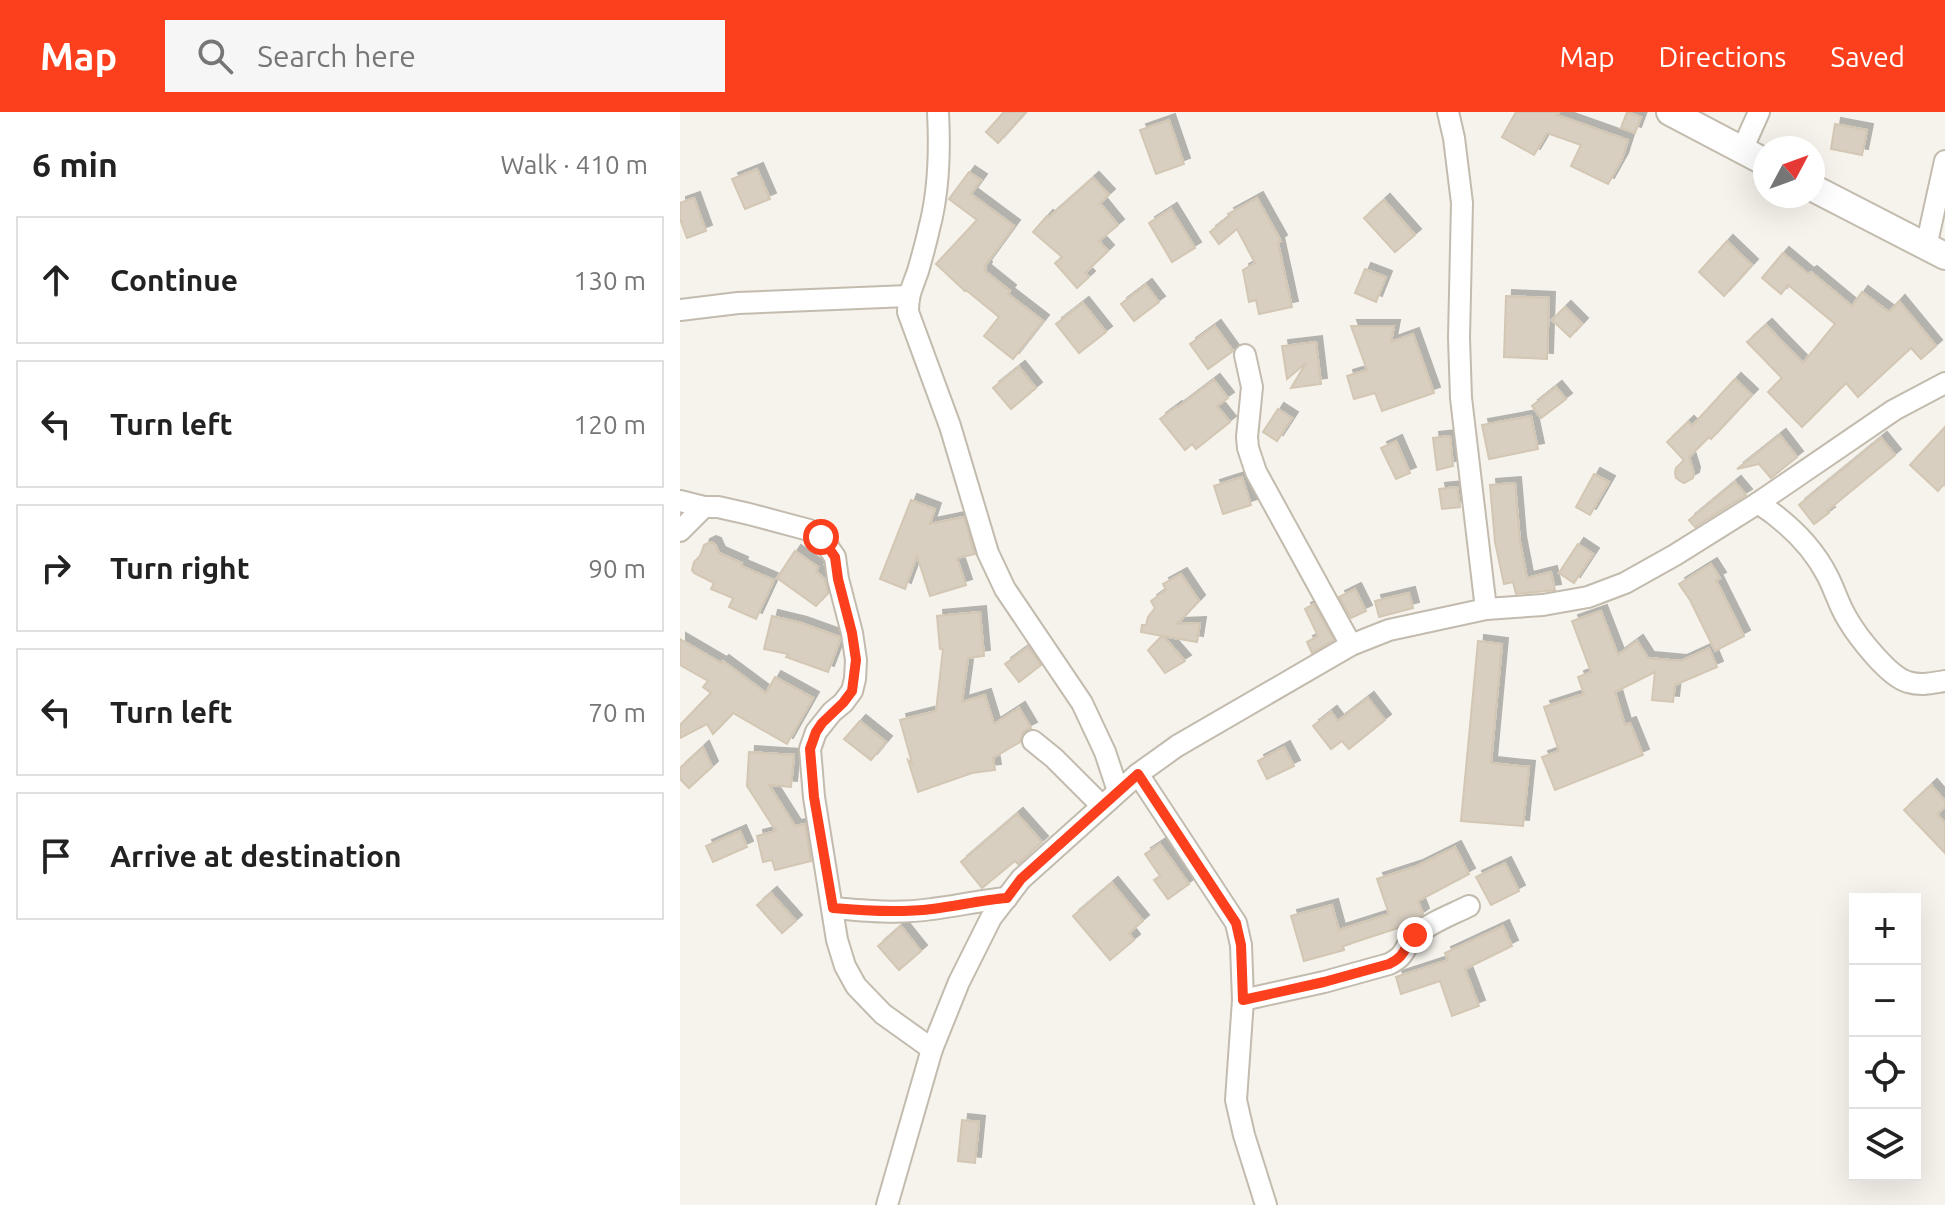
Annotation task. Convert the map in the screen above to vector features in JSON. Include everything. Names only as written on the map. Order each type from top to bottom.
[{"type":"street","points":[[938,112],[936,190],[930,225],[908,296],[908,312],[950,426],[988,553],[1005,589],[1082,703],[1105,752],[1118,791]]},
{"type":"street","points":[[1448,112],[1462,203],[1461,398],[1486,609]]},
{"type":"street","points":[[1670,112],[1753,156]]},
{"type":"street","points":[[1756,136],[1759,112]]},
{"type":"street","points":[[1825,194],[1936,252],[1945,161]]},
{"type":"street","points":[[680,310],[738,303],[908,296]]},
{"type":"street","points":[[1245,355],[1252,387],[1248,448],[1256,472],[1351,645]]},
{"type":"street","points":[[887,1205],[932,1049],[959,982],[991,918],[1021,879],[1138,774],[1177,746],[1351,645],[1389,630],[1486,609],[1543,605],[1588,597],[1625,583],[1758,503],[1894,410],[1945,383]]},
{"type":"street","points":[[680,501],[718,507],[809,530],[821,537],[835,557],[852,633],[855,679],[852,691],[816,732],[810,749],[814,797],[837,940],[845,966],[856,986],[883,1014],[932,1049]]},
{"type":"street","points":[[1758,503],[1784,520],[1801,538],[1826,574],[1849,623],[1890,671],[1905,682],[1923,685],[1945,681]]},
{"type":"street","points":[[680,531],[704,507]]},
{"type":"street","points":[[1033,741],[1102,806]]},
{"type":"street","points":[[1138,774],[1236,923],[1241,945],[1243,1000],[1236,1100],[1266,1205]]},
{"type":"street","points":[[833,908],[885,912],[933,909],[1007,898]]},
{"type":"street","points":[[1243,1000],[1389,964],[1399,959],[1410,940],[1425,928],[1469,906]]},
{"type":"building","points":[[1004,112],[1026,112],[998,143],[986,132]]},
{"type":"building","points":[[1516,112],[1559,112],[1557,115],[1628,140],[1622,159],[1608,184],[1571,166],[1581,145],[1547,133],[1534,155],[1502,137]]},
{"type":"building","points":[[1627,112],[1641,117],[1635,133],[1621,128]]},
{"type":"building","points":[[1169,120],[1184,164],[1156,174],[1140,130]]},
{"type":"building","points":[[1835,124],[1867,130],[1862,155],[1831,149]]},
{"type":"building","points":[[757,169],[770,199],[745,209],[732,179]]},
{"type":"building","points":[[969,172],[981,180],[971,194],[1014,226],[984,270],[1010,291],[1008,294],[1043,321],[1013,359],[984,336],[999,317],[936,264],[977,220],[949,199]]},
{"type":"building","points":[[1093,178],[1109,195],[1100,203],[1118,225],[1099,241],[1108,251],[1085,273],[1089,277],[1077,288],[1055,263],[1062,257],[1033,232],[1047,216]]},
{"type":"building","points":[[694,198],[706,231],[687,238],[680,219],[680,203]]},
{"type":"building","points":[[1257,198],[1281,241],[1278,243],[1292,307],[1259,314],[1256,300],[1249,302],[1243,270],[1255,263],[1237,229],[1219,244],[1210,232],[1230,216],[1228,214]]},
{"type":"building","points":[[1384,200],[1415,235],[1395,252],[1364,218]]},
{"type":"building","points":[[1171,209],[1195,248],[1172,262],[1149,223]]},
{"type":"building","points":[[1727,241],[1752,265],[1724,296],[1699,272]]},
{"type":"building","points":[[1783,253],[1852,306],[1862,292],[1889,312],[1899,301],[1936,346],[1921,359],[1911,348],[1858,397],[1846,383],[1802,427],[1768,392],[1782,378],[1747,342],[1766,325],[1803,363],[1835,324],[1788,285],[1781,294],[1762,278]]},
{"type":"building","points":[[1365,269],[1386,277],[1376,302],[1355,293]]},
{"type":"building","points":[[1146,285],[1159,302],[1134,321],[1121,304]]},
{"type":"building","points":[[1506,296],[1549,298],[1547,359],[1504,357]]},
{"type":"building","points":[[1083,303],[1106,332],[1079,353],[1056,324]]},
{"type":"building","points":[[1565,307],[1582,324],[1570,337],[1552,320]]},
{"type":"building","points":[[1215,326],[1233,351],[1208,369],[1190,344]]},
{"type":"building","points":[[1351,326],[1394,326],[1391,342],[1413,334],[1434,393],[1382,411],[1375,393],[1354,399],[1347,376],[1367,370]]},
{"type":"building","points":[[1316,342],[1321,384],[1291,388],[1306,363],[1287,379],[1282,346]]},
{"type":"building","points":[[1019,367],[1036,388],[1011,409],[993,388]]},
{"type":"building","points":[[1735,379],[1752,395],[1711,439],[1709,437],[1689,457],[1693,478],[1684,483],[1680,481],[1675,473],[1684,460],[1667,442],[1688,422],[1692,426]]},
{"type":"building","points":[[1214,380],[1228,398],[1217,406],[1230,422],[1196,449],[1192,444],[1185,450],[1160,419]]},
{"type":"building","points":[[1556,387],[1566,399],[1541,418],[1532,406]]},
{"type":"building","points":[[1278,409],[1292,418],[1277,441],[1263,432]]},
{"type":"building","points":[[1531,416],[1538,449],[1489,459],[1482,425]]},
{"type":"building","points":[[1945,427],[1945,483],[1938,491],[1910,465]]},
{"type":"building","points":[[1780,435],[1797,457],[1771,478],[1759,464],[1737,469]]},
{"type":"building","points":[[1450,436],[1453,466],[1437,470],[1433,438]]},
{"type":"building","points":[[1881,438],[1895,455],[1814,524],[1799,505]]},
{"type":"building","points":[[1396,441],[1410,473],[1396,479],[1381,448]]},
{"type":"building","points":[[1594,474],[1609,482],[1590,515],[1576,507]]},
{"type":"building","points":[[1242,477],[1251,505],[1223,514],[1214,486]]},
{"type":"building","points":[[1735,482],[1746,495],[1695,527],[1689,520]]},
{"type":"building","points":[[1515,483],[1520,542],[1527,578],[1551,572],[1555,590],[1516,594],[1513,582],[1504,584],[1495,542],[1490,485]]},
{"type":"building","points":[[1457,487],[1460,507],[1442,509],[1439,489]]},
{"type":"building","points":[[911,500],[935,509],[930,524],[964,517],[975,554],[957,558],[966,585],[930,596],[917,556],[905,589],[880,579]]},
{"type":"building","points":[[710,542],[715,544],[719,553],[774,580],[756,619],[729,607],[733,598],[711,589],[714,583],[692,570],[704,545]]},
{"type":"building","points":[[1578,544],[1593,554],[1574,583],[1559,573]]},
{"type":"building","points":[[795,551],[818,567],[816,571],[825,580],[828,593],[816,606],[777,578]]},
{"type":"building","points":[[1711,564],[1744,636],[1715,651],[1679,584]]},
{"type":"building","points":[[1181,574],[1199,601],[1177,624],[1200,623],[1197,642],[1163,636],[1185,661],[1165,673],[1148,650],[1162,636],[1141,632],[1142,625],[1146,625],[1155,608],[1151,601],[1166,590],[1163,584]]},
{"type":"building","points":[[1355,589],[1366,611],[1351,618],[1339,597]]},
{"type":"building","points":[[1409,593],[1413,608],[1379,617],[1375,601]]},
{"type":"building","points":[[1314,604],[1334,640],[1312,653],[1307,642],[1318,636],[1305,609]]},
{"type":"building","points":[[1601,611],[1618,655],[1637,641],[1648,658],[1681,661],[1709,648],[1717,667],[1675,685],[1673,702],[1652,700],[1655,672],[1615,692],[1625,725],[1630,723],[1643,755],[1555,790],[1542,757],[1559,751],[1544,707],[1584,694],[1578,677],[1591,672],[1572,621]]},
{"type":"building","points":[[980,612],[984,656],[968,658],[962,702],[985,695],[994,724],[1019,708],[1031,728],[1023,732],[1020,742],[993,758],[995,770],[972,773],[918,792],[900,720],[936,711],[943,649],[940,649],[937,616]]},
{"type":"building","points":[[772,616],[840,637],[828,672],[786,657],[788,654],[764,649]]},
{"type":"building","points":[[680,639],[721,663],[723,661],[766,693],[775,677],[813,698],[787,744],[733,713],[713,734],[707,724],[680,738],[680,725],[711,693],[703,687],[708,681],[680,665]]},
{"type":"building","points":[[1478,641],[1502,644],[1491,763],[1529,767],[1523,826],[1461,821]]},
{"type":"building","points":[[1028,647],[1041,665],[1019,682],[1005,664]]},
{"type":"building","points":[[1368,698],[1385,720],[1349,749],[1342,741],[1331,749],[1313,726],[1331,712],[1338,721]]},
{"type":"building","points":[[860,721],[886,742],[871,760],[844,739]]},
{"type":"building","points":[[703,747],[712,767],[689,788],[680,779],[680,768]]},
{"type":"building","points":[[1284,747],[1294,766],[1267,779],[1258,761]]},
{"type":"building","points":[[749,752],[794,755],[791,787],[769,785],[795,826],[805,824],[811,861],[775,870],[772,860],[763,862],[757,836],[776,831],[747,786]]},
{"type":"building","points":[[1931,785],[1945,801],[1945,807],[1937,814],[1945,823],[1945,853],[1904,810]]},
{"type":"building","points":[[1017,814],[1042,842],[1018,864],[1015,861],[982,888],[961,862]]},
{"type":"building","points":[[740,831],[747,847],[713,862],[706,846]]},
{"type":"building","points":[[1160,844],[1189,884],[1168,899],[1154,880],[1160,876],[1145,854]]},
{"type":"building","points":[[1455,847],[1469,874],[1418,901],[1423,914],[1407,925],[1343,946],[1344,950],[1304,961],[1291,916],[1332,905],[1339,930],[1389,914],[1377,879],[1417,866]]},
{"type":"building","points":[[1505,863],[1519,891],[1491,905],[1476,877]]},
{"type":"building","points":[[1112,883],[1143,921],[1129,933],[1134,940],[1110,960],[1073,916]]},
{"type":"building","points":[[771,893],[796,921],[782,933],[757,905]]},
{"type":"building","points":[[901,926],[921,951],[899,970],[878,946]]},
{"type":"building","points":[[1503,926],[1512,946],[1465,969],[1479,1006],[1452,1016],[1440,981],[1401,994],[1396,977],[1448,960],[1445,953]]},
{"type":"building","points":[[962,1120],[979,1122],[975,1163],[958,1161]]},
{"type":"route","points":[[821,537],[835,557],[856,660],[852,691],[822,723],[810,749],[814,797],[833,908],[885,912],[933,909],[1007,898],[1021,879],[1138,774],[1236,923],[1241,945],[1243,1000],[1389,964],[1399,959],[1415,935]]}]
